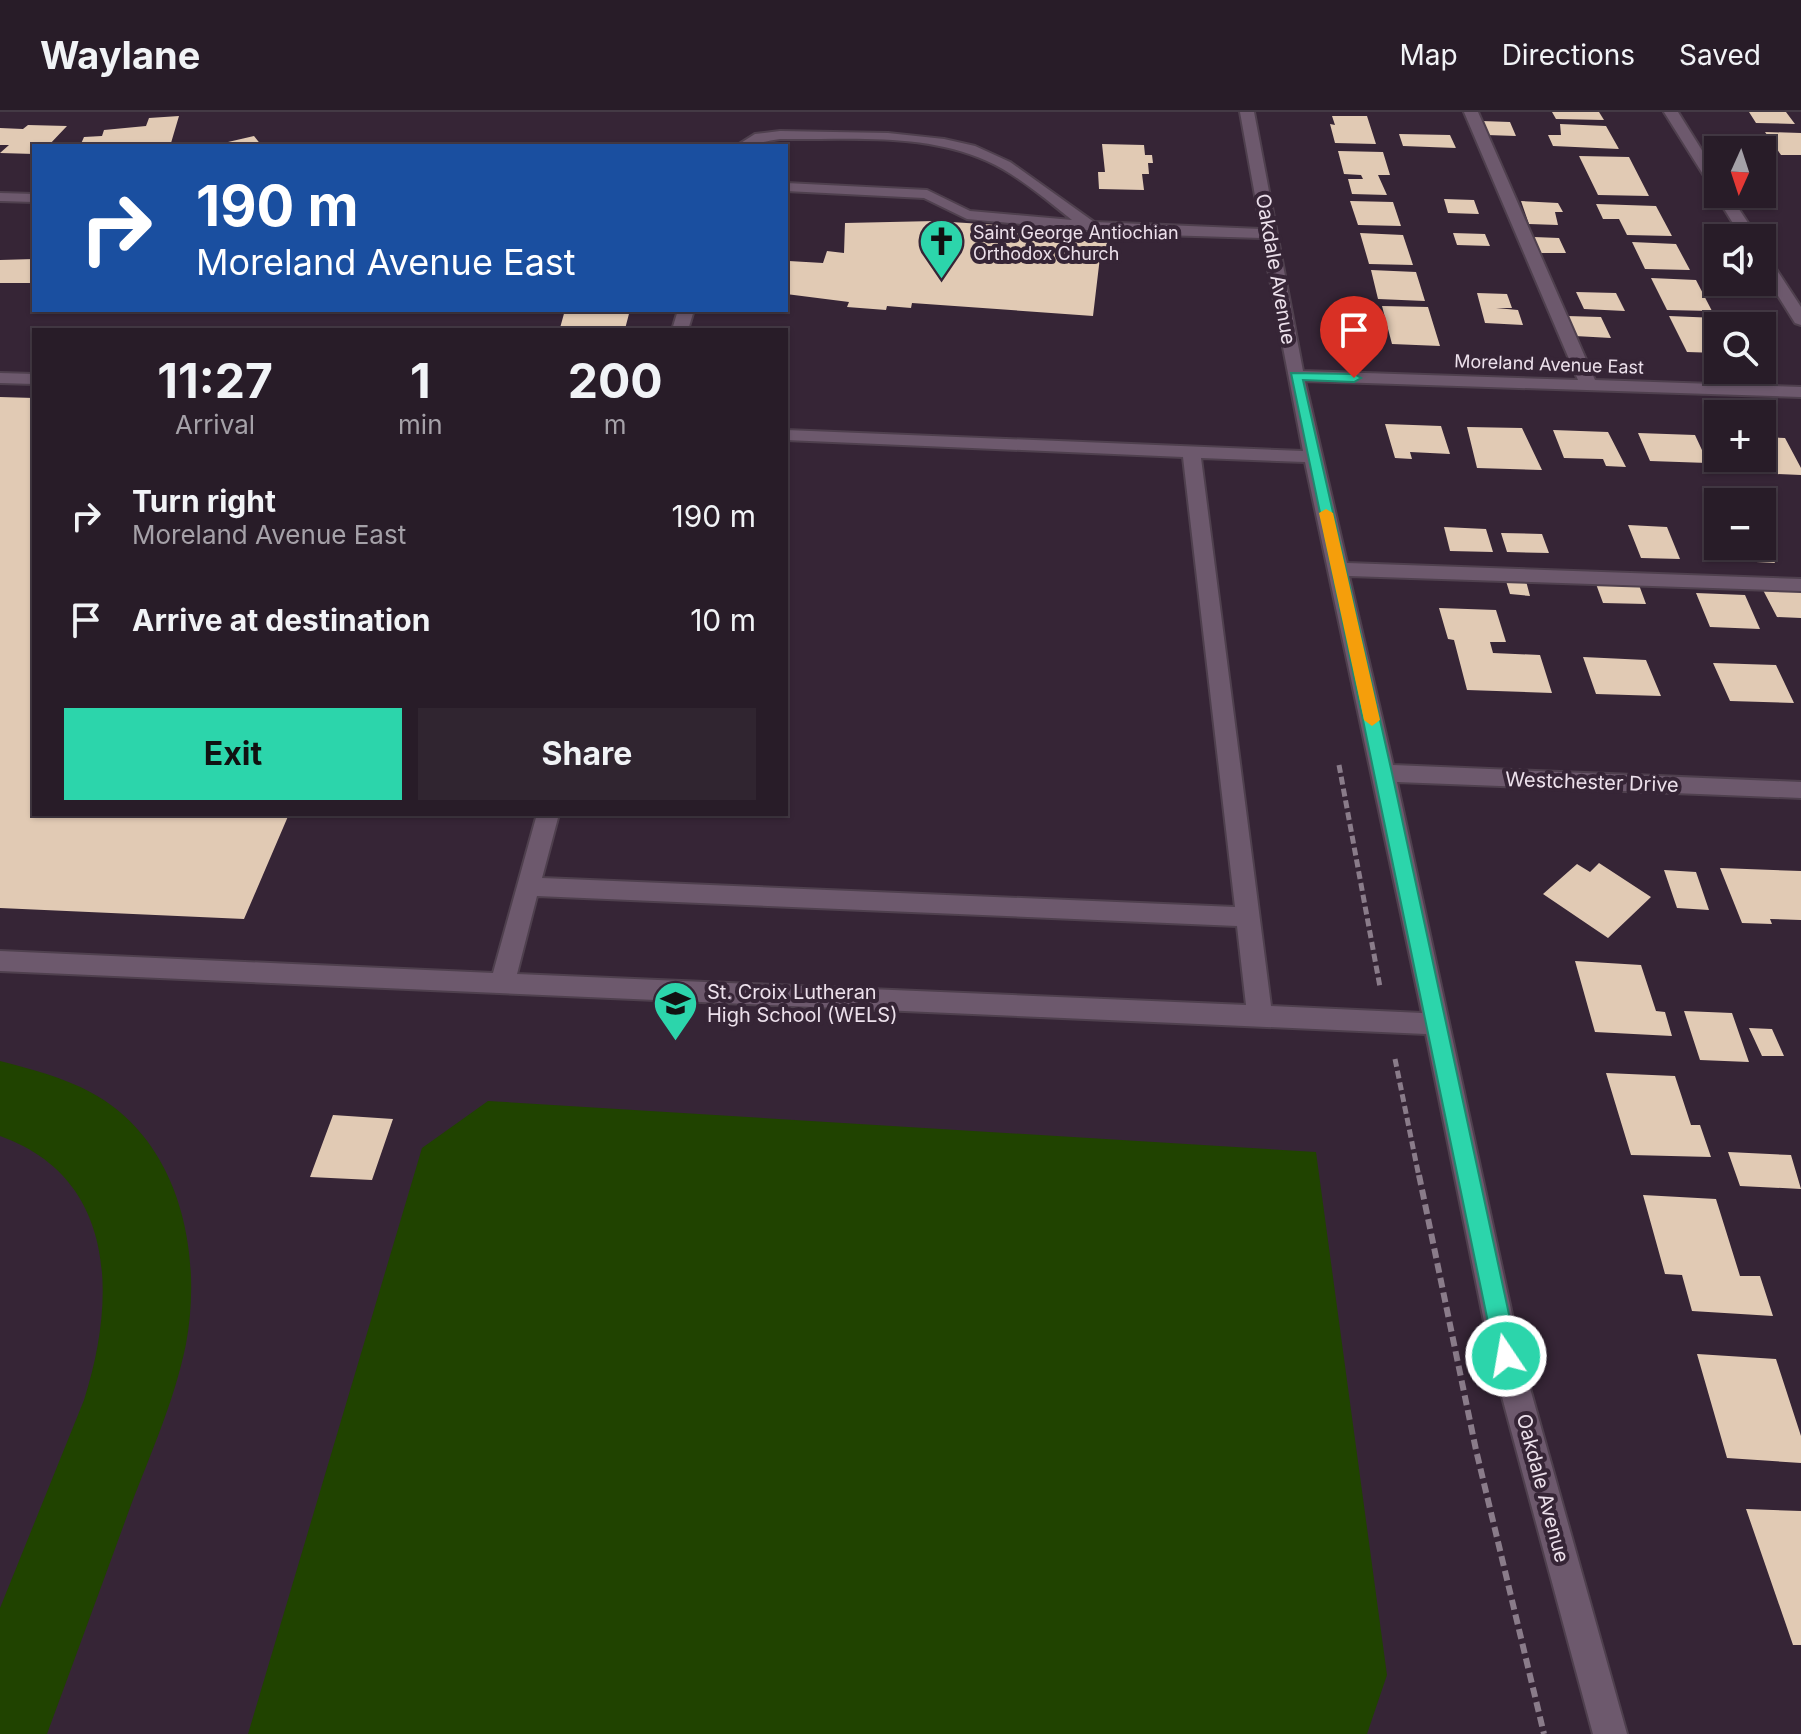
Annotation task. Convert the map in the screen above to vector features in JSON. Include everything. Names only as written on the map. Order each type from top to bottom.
[{"type":"street","name":"Oakdale Avenue","points":[[1247,112],[1295,376],[1384,773],[1506,1356],[1610,1734]]},
{"type":"street","points":[[1471,112],[1589,385]]},
{"type":"street","points":[[1671,112],[1704,165]]},
{"type":"street","points":[[747,144],[760,137],[780,135],[921,140],[964,148],[993,158],[1090,226]]},
{"type":"street","points":[[788,187],[927,194],[967,215],[1090,226],[1270,234]]},
{"type":"street","points":[[0,197],[32,198]]},
{"type":"street","points":[[1776,280],[1801,320]]},
{"type":"street","name":"Moreland Avenue East","points":[[1295,376],[1801,392]]},
{"type":"street","points":[[0,378],[32,379]]},
{"type":"street","points":[[788,435],[1313,457]]},
{"type":"street","points":[[1191,451],[1260,1017]]},
{"type":"street","points":[[1338,569],[1801,585]]},
{"type":"street","name":"Westchester Drive","points":[[1384,773],[1801,790]]},
{"type":"street","points":[[502,983],[547,816]]},
{"type":"street","points":[[528,887],[1247,917]]},
{"type":"street","points":[[0,961],[1437,1024]]},
{"type":"green space","points":[[0,1061],[81,1087],[122,1114],[146,1140],[165,1170],[178,1202],[187,1237],[191,1273],[186,1344],[176,1385],[47,1734],[0,1734],[0,1608],[84,1400],[101,1322],[103,1284],[98,1246],[87,1212],[67,1181],[39,1155],[0,1136]]},
{"type":"green space","points":[[488,1101],[1316,1152],[1387,1675],[1367,1734],[248,1734],[422,1148]]},
{"type":"building","points":[[1552,112],[1599,112],[1604,120],[1556,119]]},
{"type":"building","points":[[1749,112],[1786,112],[1795,124],[1756,123]]},
{"type":"building","points":[[179,116],[171,143],[81,144],[84,137],[102,136],[104,130],[146,126],[149,118]]},
{"type":"building","points":[[1332,116],[1367,116],[1376,144],[1335,143],[1330,124],[1335,125]]},
{"type":"building","points":[[1482,121],[1510,122],[1516,136],[1487,135]]},
{"type":"building","points":[[1560,124],[1606,126],[1619,149],[1553,146],[1548,135],[1561,135]]},
{"type":"building","points":[[28,125],[67,126],[50,144],[32,144],[32,154],[0,153],[9,145],[0,145],[0,128],[23,129]]},
{"type":"building","points":[[1765,132],[1801,133],[1801,155],[1781,155],[1776,148],[1776,136],[1768,136]]},
{"type":"building","points":[[1399,134],[1450,135],[1456,148],[1403,146]]},
{"type":"building","points":[[254,136],[260,144],[219,144]]},
{"type":"building","points":[[1102,144],[1144,145],[1145,155],[1152,155],[1153,163],[1148,163],[1149,174],[1142,174],[1144,190],[1099,189],[1098,172],[1105,172]]},
{"type":"building","points":[[1338,151],[1383,152],[1390,175],[1378,175],[1387,195],[1352,194],[1348,179],[1363,179],[1361,175],[1344,174]]},
{"type":"building","points":[[1579,156],[1629,157],[1649,196],[1598,195]]},
{"type":"building","points":[[1444,199],[1474,200],[1479,214],[1448,213]]},
{"type":"building","points":[[1350,201],[1393,202],[1401,226],[1358,225]]},
{"type":"building","points":[[1521,201],[1558,203],[1563,212],[1555,212],[1558,225],[1529,224]]},
{"type":"building","points":[[1596,204],[1656,206],[1672,236],[1627,235],[1619,219],[1603,219]]},
{"type":"building","name":"Saint George Antiochian Orthodox Church","points":[[935,221],[998,225],[997,230],[1042,233],[1041,238],[1114,243],[1112,258],[1100,257],[1093,316],[912,303],[911,308],[887,306],[886,310],[847,307],[849,302],[788,294],[789,261],[823,263],[827,251],[844,253],[845,223]]},
{"type":"building","points":[[1360,233],[1403,235],[1413,265],[1369,264]]},
{"type":"building","points":[[1453,233],[1485,234],[1490,246],[1457,245]]},
{"type":"building","points":[[1534,237],[1559,238],[1566,253],[1540,253]]},
{"type":"building","points":[[1632,242],[1676,244],[1690,270],[1645,269]]},
{"type":"building","points":[[32,259],[32,283],[0,283],[0,260]]},
{"type":"building","points":[[1371,270],[1416,272],[1425,301],[1378,299]]},
{"type":"building","points":[[1651,278],[1696,280],[1712,311],[1667,310]]},
{"type":"building","points":[[1576,292],[1616,293],[1625,311],[1584,309]]},
{"type":"building","points":[[1477,293],[1507,294],[1512,308],[1496,308],[1518,310],[1523,325],[1485,323]]},
{"type":"building","points":[[1382,306],[1428,307],[1440,346],[1392,344]]},
{"type":"building","points":[[564,312],[629,312],[625,328],[560,328]]},
{"type":"building","points":[[1567,316],[1601,317],[1611,338],[1575,336]]},
{"type":"building","points":[[1669,316],[1704,317],[1704,353],[1687,352]]},
{"type":"building","points":[[0,397],[32,398],[32,816],[288,816],[244,919],[0,908]]},
{"type":"building","points":[[1385,424],[1441,426],[1450,454],[1410,452],[1412,459],[1395,458]]},
{"type":"building","points":[[1467,427],[1522,428],[1542,470],[1477,468]]},
{"type":"building","points":[[1553,430],[1608,432],[1626,467],[1606,466],[1603,459],[1564,458]]},
{"type":"building","points":[[1638,433],[1695,435],[1704,454],[1704,463],[1650,461]]},
{"type":"building","points":[[1776,438],[1785,438],[1801,468],[1801,475],[1777,474]]},
{"type":"building","points":[[1628,525],[1667,527],[1680,559],[1641,558]]},
{"type":"building","points":[[1444,527],[1486,529],[1493,552],[1450,551]]},
{"type":"building","points":[[1501,533],[1542,534],[1549,553],[1507,552]]},
{"type":"building","points":[[1774,560],[1775,563],[1737,561]]},
{"type":"building","points":[[1506,581],[1526,581],[1530,596],[1510,594]]},
{"type":"building","points":[[1596,584],[1639,585],[1646,604],[1603,603]]},
{"type":"building","points":[[1763,590],[1801,591],[1801,618],[1777,617]]},
{"type":"building","points":[[1696,593],[1745,595],[1760,629],[1710,627]]},
{"type":"building","points":[[1439,608],[1496,610],[1506,642],[1490,642],[1493,653],[1540,655],[1552,693],[1467,690],[1454,640],[1448,639]]},
{"type":"building","points":[[1583,657],[1646,660],[1661,696],[1596,694]]},
{"type":"building","points":[[1713,663],[1776,665],[1794,703],[1730,701]]},
{"type":"building","points":[[1599,863],[1651,897],[1608,938],[1543,894],[1577,864],[1590,872]]},
{"type":"building","points":[[1720,868],[1801,871],[1801,920],[1770,919],[1772,924],[1742,923]]},
{"type":"building","points":[[1664,870],[1696,872],[1709,910],[1677,908]]},
{"type":"building","points":[[1575,961],[1641,965],[1656,1011],[1665,1012],[1672,1036],[1595,1032]]},
{"type":"building","points":[[1684,1011],[1732,1013],[1749,1062],[1700,1060]]},
{"type":"building","points":[[1749,1028],[1772,1029],[1784,1056],[1762,1056]]},
{"type":"building","points":[[1606,1073],[1675,1076],[1691,1125],[1700,1125],[1711,1157],[1631,1155]]},
{"type":"building","points":[[333,1115],[393,1119],[372,1180],[310,1177]]},
{"type":"building","points":[[1728,1152],[1791,1155],[1801,1189],[1740,1186]]},
{"type":"building","points":[[1643,1195],[1716,1199],[1740,1276],[1760,1276],[1773,1316],[1692,1311],[1682,1275],[1665,1274]]},
{"type":"building","points":[[1697,1354],[1776,1359],[1801,1436],[1801,1463],[1727,1458]]},
{"type":"building","points":[[1746,1509],[1801,1511],[1801,1645],[1793,1645]]},
{"type":"slow traffic","points":[[1326,513],[1372,720]]},
{"type":"place","name":"Saint George Antiochian Orthodox Church","points":[[942,281]]},
{"type":"place","name":"St. Croix Lutheran High School (WELS)","points":[[676,1043]]},
{"type":"route","points":[[1354,378],[1295,376],[1384,773],[1506,1356]]}]
